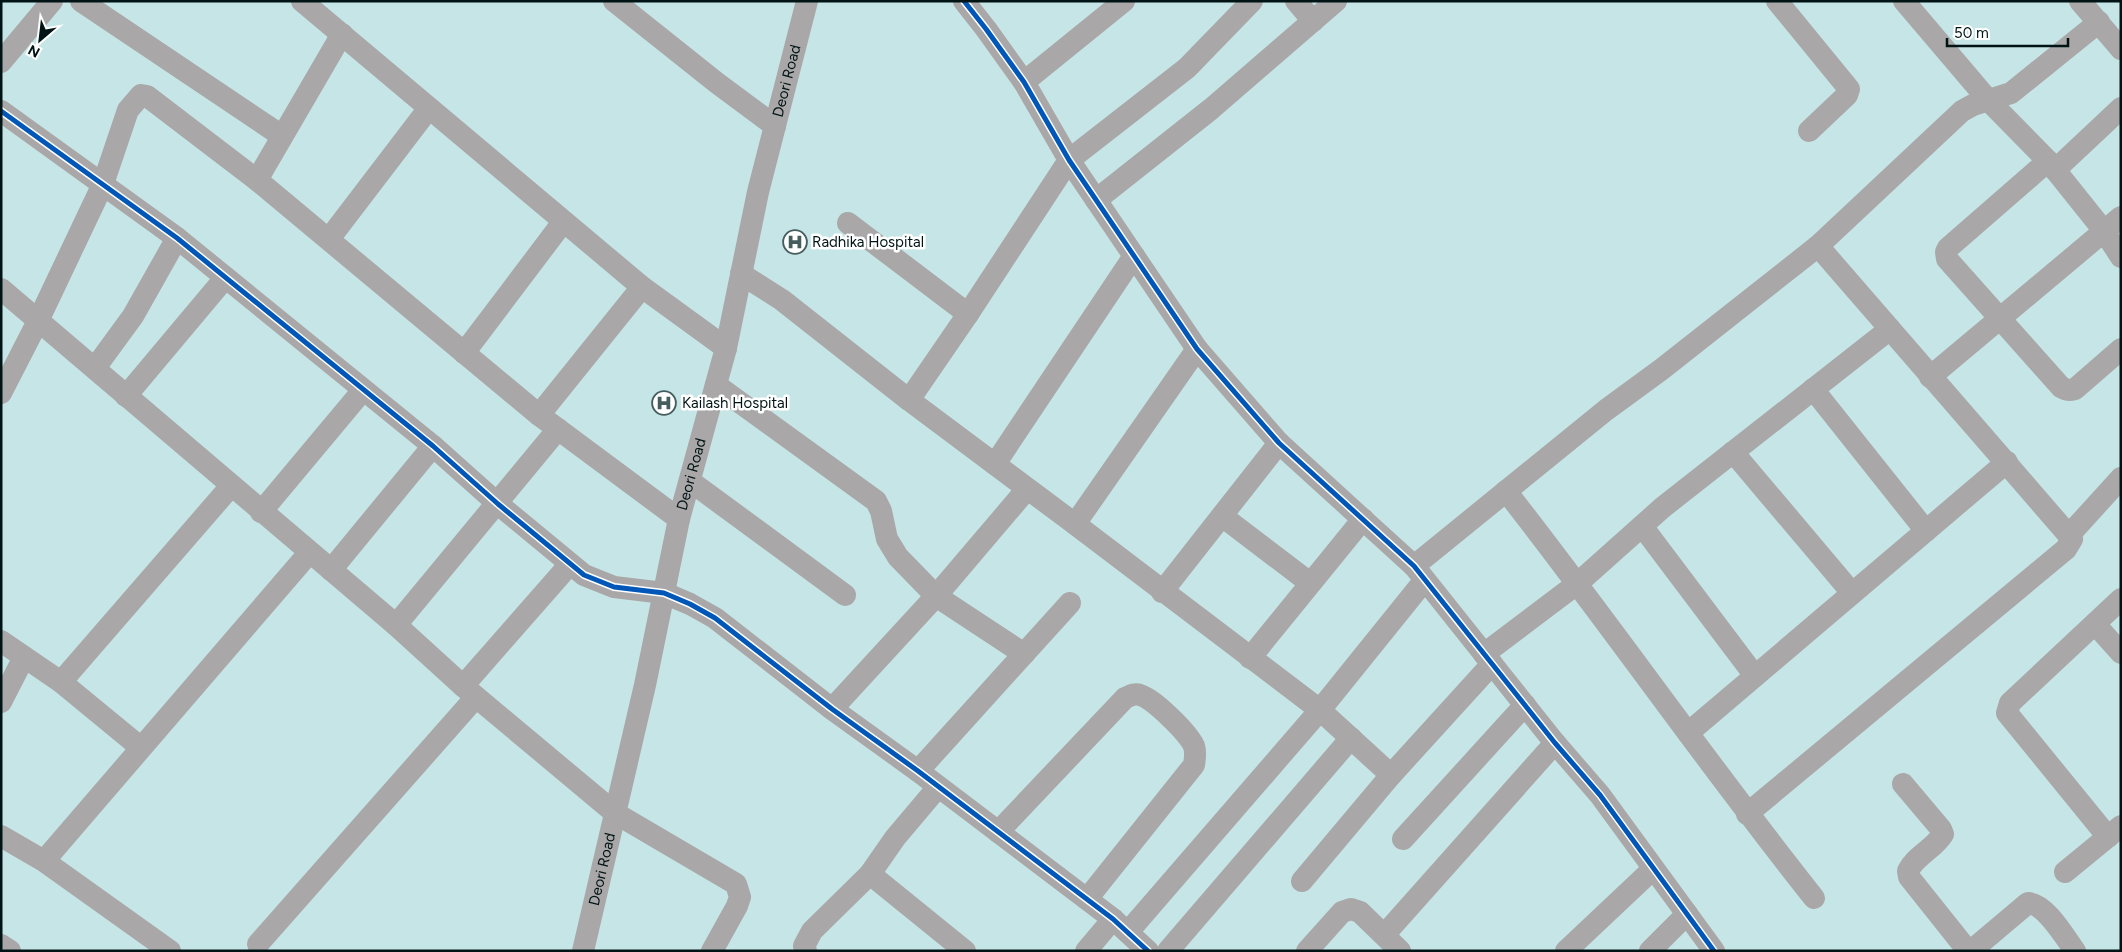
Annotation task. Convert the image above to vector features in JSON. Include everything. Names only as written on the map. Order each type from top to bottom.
[{"type":"street","points":[[1,62],[52,1]]},
{"type":"street","points":[[81,1],[282,136]]},
{"type":"street","points":[[302,1],[642,287],[726,348]]},
{"type":"street","points":[[614,1],[717,83],[775,126]]},
{"type":"street","name":"Deori Road","points":[[583,951],[679,519],[726,348],[758,192],[807,1]]},
{"type":"street","points":[[964,1],[986,28],[1024,82],[1069,160],[1197,349],[1279,443],[1363,519],[1419,574],[1555,743],[1600,795],[1714,951]]},
{"type":"street","points":[[1024,82],[1124,1]]},
{"type":"street","points":[[909,400],[1069,160],[1186,68],[1252,1]]},
{"type":"street","points":[[1296,1],[1313,21]]},
{"type":"street","points":[[1096,200],[1211,109],[1336,1]]},
{"type":"street","points":[[1777,1],[1849,89],[1847,95],[1809,131]]},
{"type":"street","points":[[1904,1],[1989,101],[2112,224],[2121,257]]},
{"type":"street","points":[[2080,1],[2121,49]]},
{"type":"street","points":[[1086,951],[1120,926],[1320,710],[1419,574],[1506,491],[1606,410],[1662,369],[1818,246],[1962,111],[1973,104],[1989,101],[2010,93],[2099,22]]},
{"type":"street","points":[[257,180],[342,34]]},
{"type":"street","points":[[1,393],[38,322],[103,184],[128,110],[140,95],[152,99],[257,180],[539,415],[679,519]]},
{"type":"street","points":[[329,239],[429,108]]},
{"type":"street","points":[[2121,108],[1946,252],[1947,259],[2061,387],[2066,390],[2076,389],[2121,349]]},
{"type":"street","points":[[1,111],[178,238],[433,446],[498,504],[584,575],[614,587],[664,593],[690,604],[715,618],[832,709],[918,771],[1087,900],[1148,951]]},
{"type":"street","points":[[464,353],[563,222]]},
{"type":"street","points":[[848,222],[968,314]]},
{"type":"street","points":[[1930,378],[2112,224]]},
{"type":"street","points":[[95,368],[133,316],[178,238]]},
{"type":"street","points":[[1747,814],[2066,549],[2072,539],[2070,534],[2007,462],[1930,378],[1818,246]]},
{"type":"street","points":[[995,464],[1134,256]]},
{"type":"street","points":[[741,274],[782,300],[1026,490],[1076,524],[1162,592],[1320,710],[1391,775]]},
{"type":"street","points":[[126,396],[225,278]]},
{"type":"street","points":[[539,415],[642,287]]},
{"type":"street","points":[[1,289],[331,570],[469,692],[615,813],[736,884],[740,897],[737,906],[712,951]]},
{"type":"street","points":[[1302,881],[1488,659],[1642,526],[1890,329]]},
{"type":"street","points":[[1076,524],[1197,349]]},
{"type":"street","points":[[716,385],[876,501],[881,511],[887,539],[898,558],[936,596],[1024,654]]},
{"type":"street","points":[[261,512],[363,390]]},
{"type":"street","points":[[1813,390],[1926,531]]},
{"type":"street","points":[[396,626],[558,429]]},
{"type":"street","points":[[1162,592],[1279,443]]},
{"type":"street","points":[[331,570],[433,446]]},
{"type":"street","points":[[1733,452],[1852,593]]},
{"type":"street","points":[[1688,733],[2007,462]]},
{"type":"street","points":[[2070,534],[2121,478]]},
{"type":"street","points":[[690,481],[845,594]]},
{"type":"street","points":[[61,682],[231,486]]},
{"type":"street","points":[[832,709],[936,596],[1026,490]]},
{"type":"street","points":[[1506,491],[1578,583],[1747,814],[1814,898]]},
{"type":"street","points":[[1222,516],[1310,583]]},
{"type":"street","points":[[1250,658],[1363,519]]},
{"type":"street","points":[[1642,526],[1755,676]]},
{"type":"street","points":[[44,861],[140,747],[309,553]]},
{"type":"street","points":[[258,944],[469,692],[570,564]]},
{"type":"street","points":[[2066,872],[2115,832],[2008,713],[2010,703],[2121,599]]},
{"type":"street","points":[[918,771],[1070,603]]},
{"type":"street","points":[[2095,624],[2121,653]]},
{"type":"street","points":[[1,641],[61,682],[140,747]]},
{"type":"street","points":[[1,702],[24,657]]},
{"type":"street","points":[[998,832],[1126,698],[1132,694],[1140,694],[1152,701],[1181,729],[1194,746],[1194,765],[1087,900]]},
{"type":"street","points":[[1403,839],[1525,705]]},
{"type":"street","points":[[1168,951],[1351,738]]},
{"type":"street","points":[[1385,934],[1555,743]]},
{"type":"street","points":[[1903,784],[1941,829],[1943,834],[1938,841],[1912,863],[1908,871],[1909,877],[1969,951],[2028,903],[2035,903],[2043,908],[2075,951]]},
{"type":"street","points":[[806,951],[804,946],[812,931],[870,874],[895,838],[938,787]]},
{"type":"street","points":[[1,836],[44,861],[170,951]]},
{"type":"street","points":[[1566,951],[1653,868]]},
{"type":"street","points":[[870,874],[965,951]]},
{"type":"street","points":[[1307,951],[1347,910],[1360,912],[1385,934],[1400,951]]},
{"type":"street","points":[[1650,951],[1687,914]]},
{"type":"street","points":[[1,944],[10,951]]},
{"type":"cycle path","points":[[964,1],[1024,82],[1069,160],[1197,349],[1279,443],[1414,566],[1555,743],[1600,795],[1714,951]]},
{"type":"cycle path","points":[[1,111],[177,238],[433,446],[498,504],[584,575],[614,587],[664,593],[690,604],[715,618],[832,709],[918,771],[1113,919],[1148,951]]},
{"type":"place","name":"Radhika Hospital","points":[[795,242]]},
{"type":"place","name":"Kailash Hospital","points":[[664,403]]}]
